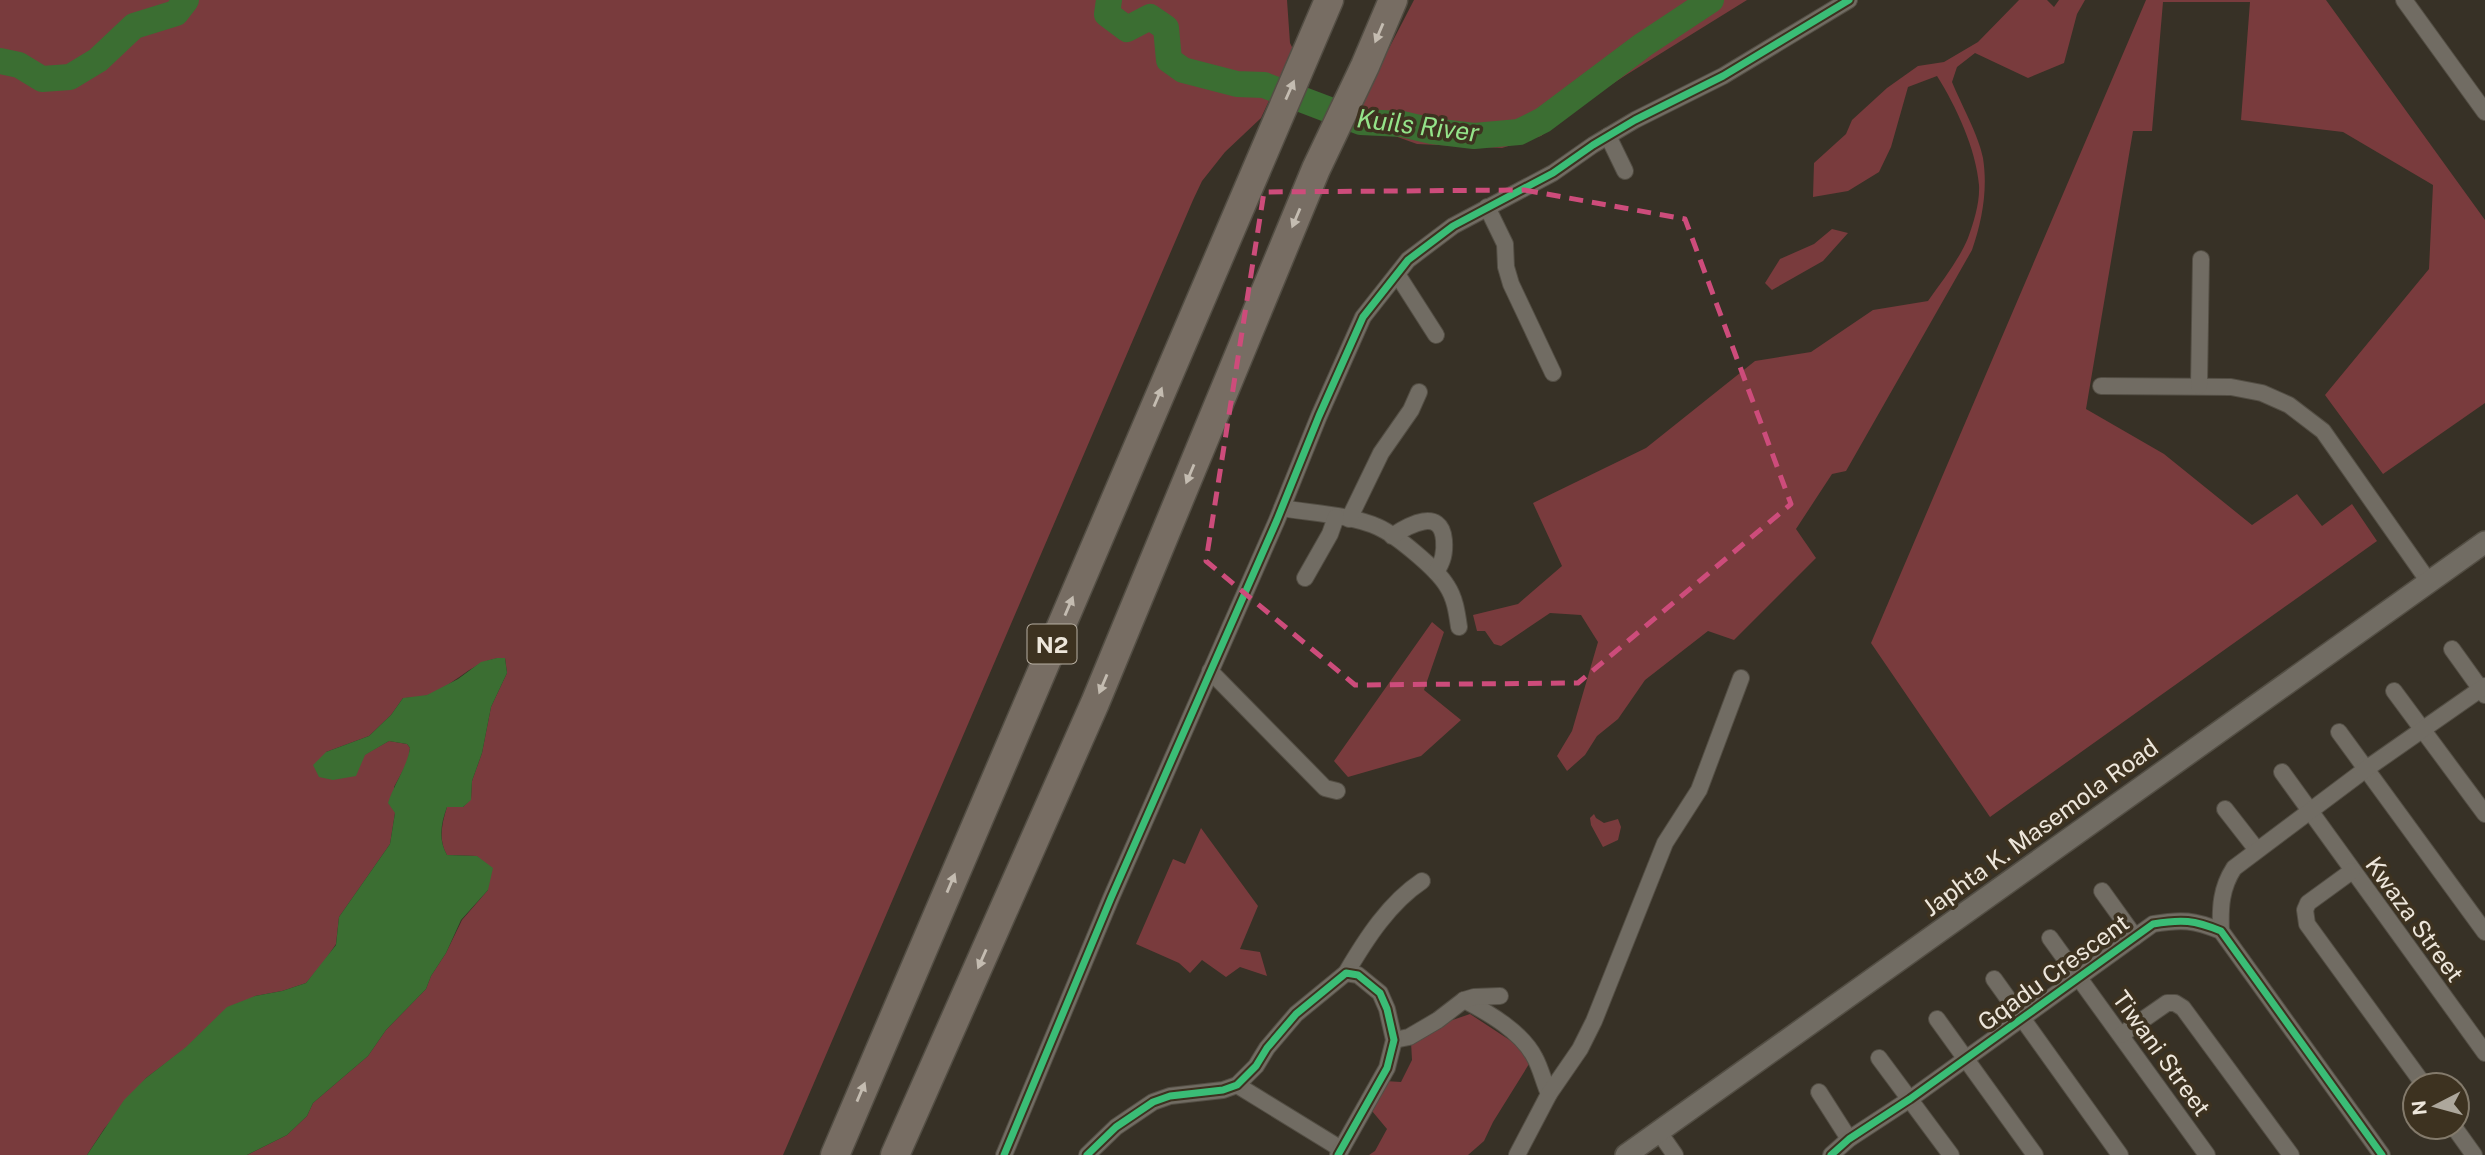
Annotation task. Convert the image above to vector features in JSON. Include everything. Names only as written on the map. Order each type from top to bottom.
[{"type":"highway","name":"N2","points":[[835,1155],[1329,0]]},
{"type":"highway","name":"N2","points":[[895,1155],[1094,703],[1322,155],[1393,0]]},
{"type":"main road","name":"Japhta K. Masemola Road","points":[[1626,1155],[2485,542]]},
{"type":"street","points":[[1004,1155],[1111,898],[1363,317],[1408,260],[1452,226],[1553,173],[1635,120],[1723,76],[1849,0]]},
{"type":"street","points":[[2404,0],[2485,112]]},
{"type":"street","points":[[1608,136],[1625,171]]},
{"type":"street","points":[[1488,207],[1505,244],[1506,267],[1511,284],[1553,373]]},
{"type":"street","points":[[2199,386],[2201,259]]},
{"type":"street","points":[[1397,274],[1436,335]]},
{"type":"street","points":[[2101,386],[2231,387],[2262,393],[2289,405],[2323,431],[2429,582]]},
{"type":"street","points":[[1305,578],[1381,453],[1411,410],[1419,393]]},
{"type":"street","points":[[1282,508],[1379,527],[1436,572],[1448,587],[1459,627]]},
{"type":"street","points":[[1392,536],[1416,522],[1432,521],[1440,526],[1445,554],[1436,572]]},
{"type":"street","points":[[2382,1155],[2221,931],[2222,894],[2227,878],[2234,868],[2257,850],[2366,769],[2484,690],[2452,649]]},
{"type":"street","points":[[1210,671],[1325,788],[1337,791]]},
{"type":"street","points":[[1517,1155],[1549,1094],[1580,1049],[1594,1021],[1665,843],[1699,790],[1741,678]]},
{"type":"street","points":[[2394,691],[2485,814]]},
{"type":"street","points":[[2339,732],[2485,932]]},
{"type":"street","name":"Kwaza Street","points":[[2283,772],[2485,1054]]},
{"type":"street","points":[[2225,809],[2257,850]]},
{"type":"street","points":[[2352,871],[2308,903],[2305,910],[2307,924],[2414,1071]]},
{"type":"street","points":[[1087,1155],[1116,1127],[1153,1102],[1237,1086],[1296,1014],[1346,972],[1398,900],[1422,881]]},
{"type":"street","points":[[2102,891],[2135,937]]},
{"type":"street","name":"Gqadu Crescent","points":[[1831,1155],[1849,1139],[1910,1099],[2153,924],[2178,920],[2198,921],[2221,931]]},
{"type":"street","name":"Gqadu Crescent","points":[[2050,938],[2080,977]]},
{"type":"street","points":[[1237,1086],[1340,1152],[1387,1068],[1394,1040],[1387,1009],[1380,993],[1358,975],[1346,972]]},
{"type":"street","name":"Tiwani Street","points":[[2080,977],[2207,1155]]},
{"type":"street","name":"Gqadu Crescent","points":[[1994,979],[2021,1019]]},
{"type":"street","points":[[1394,1040],[1409,1037],[1464,1000],[1474,996],[1500,996]]},
{"type":"street","points":[[1464,1000],[1492,1016],[1527,1047],[1535,1059],[1549,1094]]},
{"type":"street","points":[[2121,1035],[2167,1003],[2183,1007],[2291,1155]]},
{"type":"street","name":"Gqadu Crescent","points":[[1937,1018],[1966,1059]]},
{"type":"street","points":[[2021,1019],[2120,1155]]},
{"type":"street","points":[[1879,1058],[1951,1155]]},
{"type":"street","points":[[1966,1059],[2035,1155]]},
{"type":"street","points":[[1819,1092],[1849,1139]]},
{"type":"street","points":[[1659,1132],[1675,1155]]},
{"type":"highlighted area","points":[[1524,190],[1685,219],[1791,504],[1578,683],[1355,685],[1206,561],[1264,192]]},
{"type":"shaded area","points":[[0,0],[1287,0],[1290,43],[1293,49],[1261,118],[1225,152],[1202,181],[1193,200],[783,1155],[247,1155],[287,1135],[307,1116],[313,1103],[368,1056],[386,1030],[426,989],[462,920],[488,890],[477,856],[447,855],[442,843],[442,831],[447,807],[463,807],[471,799],[472,781],[482,753],[491,707],[507,673],[505,658],[484,662],[436,692],[403,698],[391,715],[369,736],[326,752],[364,755],[389,741],[407,744],[410,748],[408,761],[394,787],[395,813],[390,844],[339,917],[336,944],[306,983],[255,996],[146,1078],[104,1129],[87,1155],[0,1155]]},
{"type":"shaded area","points":[[1414,0],[1747,0],[1575,108],[1541,136],[1502,148],[1417,144],[1378,130],[1357,110]]},
{"type":"shaded area","points":[[2019,0],[2047,0],[2054,7],[2059,0],[2085,0],[2077,14],[2064,63],[2028,78],[1975,53],[1957,67],[1952,82],[1978,140],[1983,158],[1985,182],[1976,239],[1846,471],[1832,474],[1796,529],[1816,558],[1734,640],[1708,631],[1645,680],[1618,719],[1597,736],[1585,755],[1567,771],[1557,756],[1572,731],[1598,642],[1581,615],[1550,613],[1501,646],[1494,644],[1485,631],[1477,631],[1473,615],[1518,604],[1562,566],[1533,503],[1646,448],[1755,361],[1811,352],[1873,310],[1928,301],[1968,238],[1979,192],[1977,171],[1969,143],[1958,114],[1937,76],[1908,87],[1891,147],[1879,172],[1848,191],[1813,197],[1814,163],[1846,134],[1852,120],[1887,88],[1918,66],[1944,62],[1978,42]]},
{"type":"shaded area","points":[[2146,0],[2326,0],[2485,220],[2485,403],[2383,474],[2325,395],[2429,269],[2433,185],[2343,132],[2241,120],[2250,2],[2163,2],[2152,131],[2133,131],[2086,409],[2164,454],[2252,525],[2297,494],[2322,526],[2352,504],[2377,541],[1990,817],[1871,643]]},
{"type":"shaded area","points":[[1832,229],[1848,233],[1823,261],[1772,290],[1765,283],[1780,259],[1814,244]]},
{"type":"shaded area","points":[[1432,622],[1444,632],[1424,690],[1461,720],[1421,756],[1348,777],[1334,761]]},
{"type":"shaded area","points":[[505,658],[507,673],[491,707],[482,753],[472,781],[471,800],[463,807],[447,807],[441,831],[447,855],[477,856],[493,868],[488,890],[461,920],[426,989],[386,1030],[368,1056],[313,1103],[307,1116],[287,1135],[247,1155],[87,1155],[124,1100],[146,1078],[186,1047],[227,1007],[255,996],[306,983],[336,945],[339,917],[390,844],[395,813],[388,803],[410,748],[407,744],[389,741],[365,755],[356,776],[333,780],[319,777],[313,765],[326,752],[369,736],[391,715],[403,698],[427,695],[458,679],[481,662]]},
{"type":"shaded area","points":[[1594,814],[1604,823],[1618,819],[1621,827],[1618,840],[1603,847],[1591,825],[1590,818]]},
{"type":"shaded area","points":[[1201,828],[1258,906],[1240,949],[1260,952],[1267,976],[1240,967],[1226,977],[1202,960],[1190,973],[1179,963],[1136,944],[1173,859],[1185,864]]},
{"type":"shaded area","points":[[1470,1014],[1534,1056],[1484,1141],[1468,1155],[1369,1155],[1375,1151],[1387,1129],[1372,1111],[1385,1081],[1401,1082],[1412,1060],[1411,1042],[1438,1025]]},
{"type":"waterway","name":"Kuils River","points":[[0,61],[19,65],[42,79],[70,77],[98,60],[134,26],[176,13],[186,0]]},
{"type":"waterway","name":"Kuils River","points":[[1109,0],[1107,14],[1127,29],[1150,17],[1166,28],[1169,60],[1183,70],[1237,84],[1264,85],[1361,122],[1402,124],[1474,136],[1519,132],[1543,120],[1643,45],[1711,0]]},
{"type":"cycle path","points":[[1004,1155],[1111,898],[1363,317],[1408,260],[1453,226],[1553,173],[1635,120],[1723,76],[1849,0]]},
{"type":"cycle path","points":[[1831,1155],[1849,1139],[1910,1099],[2153,924],[2172,921],[2195,923],[2221,931],[2382,1155]]},
{"type":"cycle path","points":[[1087,1155],[1116,1127],[1153,1102],[1170,1096],[1223,1090],[1237,1085],[1256,1066],[1267,1048],[1296,1014],[1346,973],[1358,975],[1380,993],[1387,1009],[1394,1040],[1387,1068],[1338,1155]]}]
